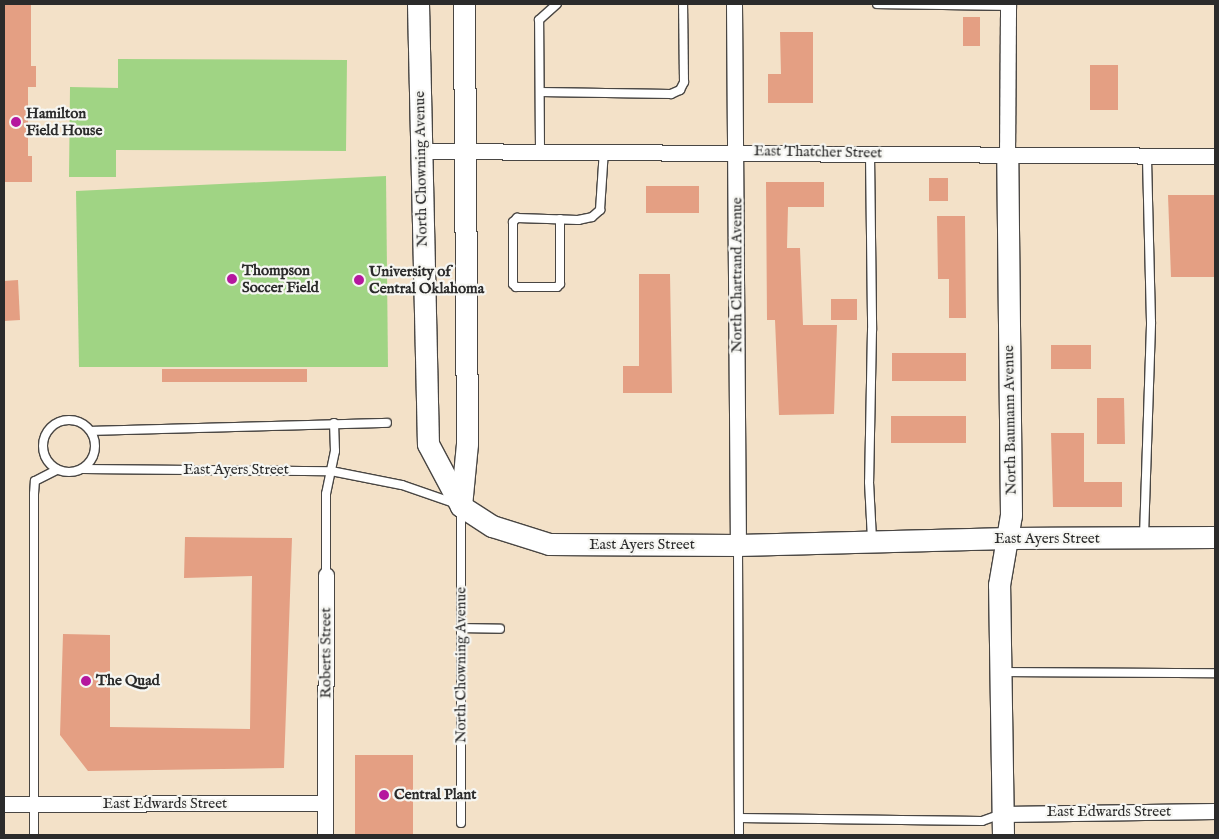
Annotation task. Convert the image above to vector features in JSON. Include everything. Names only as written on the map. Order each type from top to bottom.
[{"type":"street","name":"North Chowning Avenue","points":[[418,4],[428,444],[461,506]]},
{"type":"street","name":"North Chowning Avenue","points":[[461,506],[467,444],[463,149],[464,4]]},
{"type":"street","name":"North Chartrand Avenue","points":[[734,4],[738,545]]},
{"type":"street","name":"North Baumann Avenue","points":[[1003,835],[999,585],[1009,538],[1008,5]]},
{"type":"street","name":"East Thatcher Street","points":[[421,151],[540,149],[1007,156],[1215,156]]},
{"type":"street","name":"East Ayers Street","points":[[461,506],[492,526],[549,544],[738,545],[1009,538],[1144,539],[1215,537]]},
{"type":"street","name":"Roberts Street","points":[[326,575],[326,835]]},
{"type":"street","name":"East Edwards Street","points":[[4,804],[325,803]]},
{"type":"street","name":"East Edwards Street","points":[[1003,814],[1215,811]]},
{"type":"lane","points":[[540,149],[539,20],[557,4]]},
{"type":"lane","points":[[540,92],[671,94],[680,90],[684,82],[683,4]]},
{"type":"lane","points":[[877,4],[1008,5]]},
{"type":"lane","points":[[560,220],[560,284],[557,287],[516,287],[513,284],[513,222],[517,218],[560,220],[592,217],[600,210],[604,150]]},
{"type":"lane","points":[[870,154],[872,330],[869,482],[872,542]]},
{"type":"lane","points":[[1144,539],[1151,322],[1147,156]]},
{"type":"lane","points":[[69,420],[85,425],[92,431],[96,448],[94,456],[83,470],[66,472],[57,470],[50,465],[43,449],[46,432],[60,421],[69,420]]},
{"type":"lane","points":[[92,431],[334,423],[388,424]]},
{"type":"lane","name":"Roberts Street","points":[[326,575],[326,494],[335,451],[334,423]]},
{"type":"lane","points":[[34,835],[34,494],[35,481],[57,470]]},
{"type":"lane","name":"East Ayers Street","points":[[83,470],[331,471],[402,485],[461,506]]},
{"type":"lane","name":"North Chowning Avenue","points":[[461,506],[461,823]]},
{"type":"lane","points":[[738,545],[739,835]]},
{"type":"lane","points":[[461,628],[500,629]]},
{"type":"lane","points":[[1001,672],[1215,673]]},
{"type":"lane","points":[[739,818],[982,821],[1003,814]]},
{"type":"green space","points":[[118,59],[347,60],[346,151],[116,150],[116,177],[69,177],[70,87],[118,88]]},
{"type":"green space","name":"Thompson Soccer Field","points":[[386,176],[388,367],[79,367],[76,191]]},
{"type":"building","name":"Hamilton Field House","points":[[4,4],[31,4],[31,66],[36,66],[36,87],[28,87],[28,156],[32,156],[32,182],[4,182]]},
{"type":"building","points":[[963,17],[980,17],[980,46],[963,46]]},
{"type":"building","points":[[780,32],[813,32],[813,103],[768,103],[768,74],[781,74]]},
{"type":"building","points":[[1090,65],[1118,65],[1118,110],[1090,110]]},
{"type":"building","points":[[929,178],[948,178],[948,201],[929,201]]},
{"type":"building","points":[[766,182],[824,182],[824,207],[788,207],[787,248],[800,248],[803,325],[837,325],[834,414],[779,415],[775,320],[767,320]]},
{"type":"building","points":[[646,186],[699,186],[699,213],[646,213]]},
{"type":"building","points":[[1168,195],[1215,195],[1215,277],[1171,277]]},
{"type":"building","points":[[937,216],[965,216],[966,318],[949,318],[949,279],[938,279]]},
{"type":"building","points":[[639,274],[670,274],[672,393],[623,393],[623,366],[639,366]]},
{"type":"building","points":[[18,280],[20,320],[4,321],[4,281]]},
{"type":"building","points":[[831,299],[857,299],[857,320],[831,320]]},
{"type":"building","points":[[1051,345],[1091,345],[1091,369],[1051,369]]},
{"type":"building","points":[[892,353],[966,353],[966,381],[892,381]]},
{"type":"building","points":[[162,369],[307,369],[307,382],[162,382]]},
{"type":"building","points":[[1097,398],[1124,398],[1125,444],[1097,444]]},
{"type":"building","points":[[891,416],[966,416],[966,443],[891,443]]},
{"type":"building","points":[[1051,433],[1084,433],[1084,482],[1122,482],[1122,507],[1053,507]]},
{"type":"building","name":"The Quad","points":[[185,537],[292,538],[284,768],[88,771],[60,735],[63,634],[110,635],[110,727],[250,729],[252,576],[184,578]]},
{"type":"building","name":"Central Plant","points":[[355,755],[413,755],[413,835],[355,835]]},
{"type":"place","name":"Hamilton Field House","points":[[16,122]]},
{"type":"place","name":"Thompson Soccer Field","points":[[232,279]]},
{"type":"place","name":"University of Central Oklahoma","points":[[359,280]]},
{"type":"place","name":"The Quad","points":[[86,681]]},
{"type":"place","name":"Central Plant","points":[[384,795]]}]
